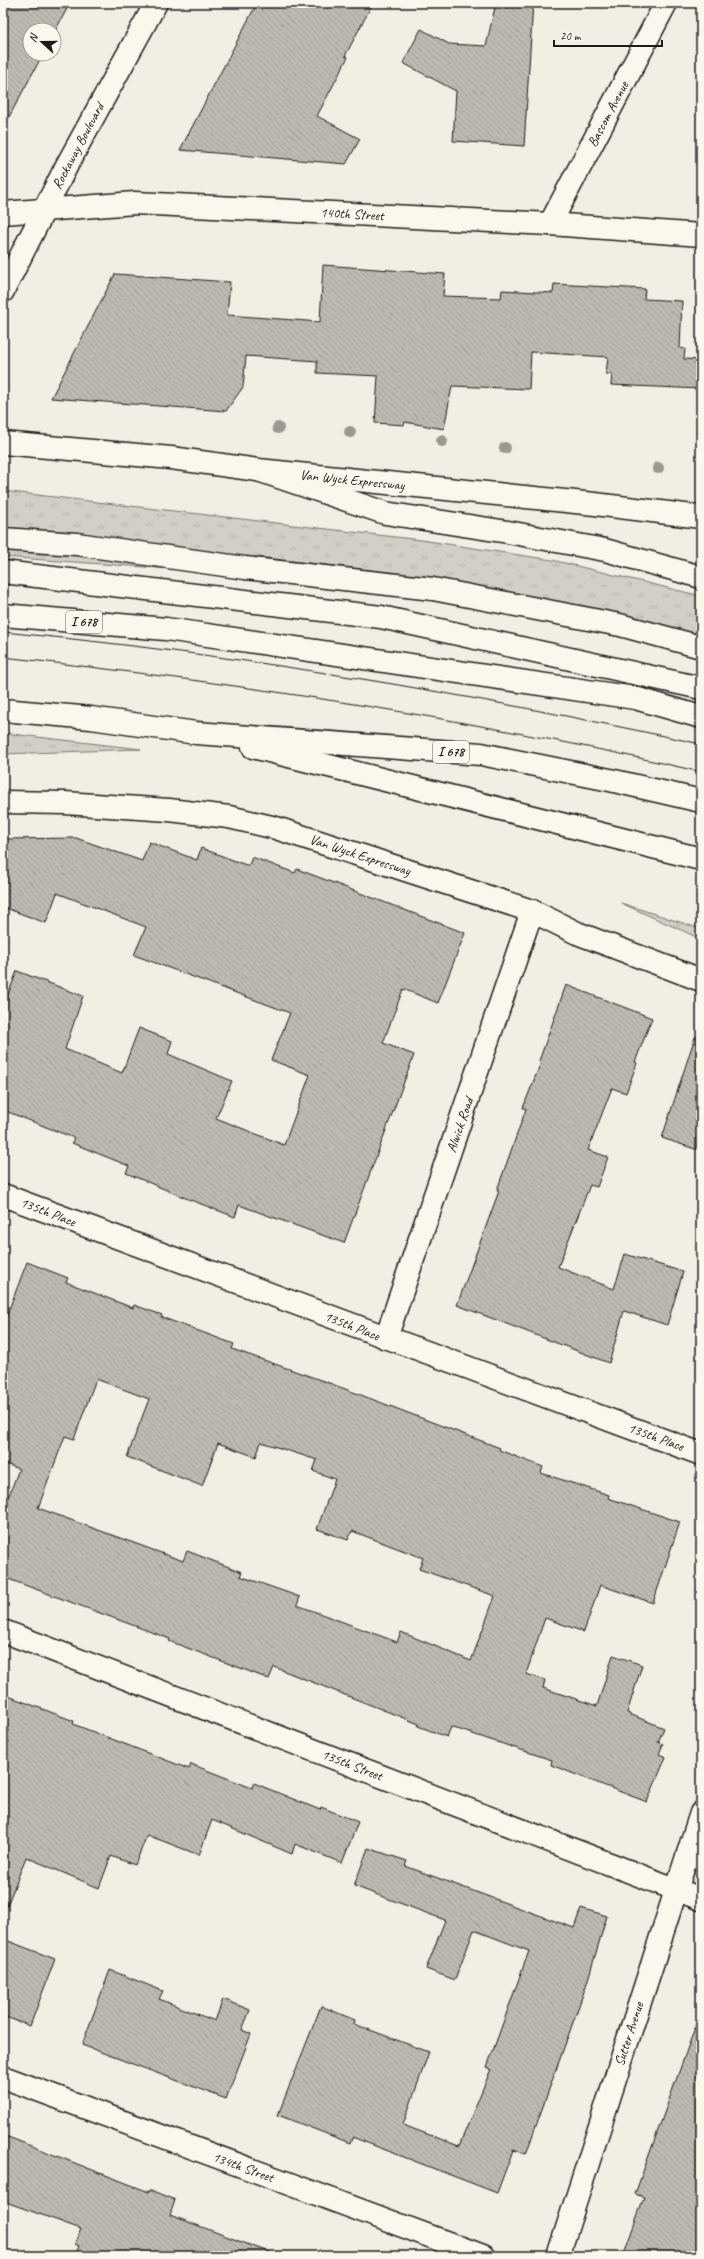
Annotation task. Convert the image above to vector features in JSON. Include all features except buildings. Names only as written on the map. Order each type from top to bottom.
[{"type":"main road","name":"Rockaway Boulevard","points":[[3,291],[44,210],[156,3]]},
{"type":"main road","name":"Bascom Avenue","points":[[550,224],[666,3]]},
{"type":"main road","name":"140th Street","points":[[3,213],[135,203],[550,224],[701,236]]},
{"type":"main road","name":"Van Wyck Expressway","points":[[3,443],[171,458],[258,470],[595,504],[701,517]]},
{"type":"main road","points":[[258,470],[385,513],[508,532],[605,550],[701,577]]},
{"type":"main road","points":[[3,539],[76,544],[244,568],[433,589],[620,626],[701,647]]},
{"type":"main road","points":[[3,572],[381,617],[701,688]]},
{"type":"main road","name":"I 678","points":[[3,615],[166,629],[635,698],[701,717]]},
{"type":"main road","name":"I 678","points":[[3,710],[91,718],[196,733],[481,754],[610,780],[701,801]]},
{"type":"main road","points":[[196,733],[701,859]]},
{"type":"main road","name":"Van Wyck Expressway","points":[[3,802],[65,803],[169,810],[229,817],[276,828],[532,911],[577,933],[701,980]]},
{"type":"main road","name":"Alwick Road","points":[[386,1338],[532,911]]},
{"type":"main road","name":"135th Place","points":[[3,1195],[701,1454]]},
{"type":"main road","name":"135th Street","points":[[3,1631],[701,1899]]},
{"type":"main road","name":"Sutter Avenue","points":[[558,2256],[701,1813]]},
{"type":"main road","name":"134th Street","points":[[3,2077],[483,2256]]},
{"type":"green space","points":[[3,491],[421,540],[552,560],[701,596],[701,634],[454,589],[3,557]]},
{"type":"green space","points":[[3,733],[141,749],[3,754]]},
{"type":"green space","points":[[621,903],[701,929],[701,939]]},
{"type":"tram line","points":[[3,632],[179,652],[354,678],[528,708],[701,744]]},
{"type":"tram line","points":[[3,657],[179,678],[354,704],[528,735],[701,772]]}]
